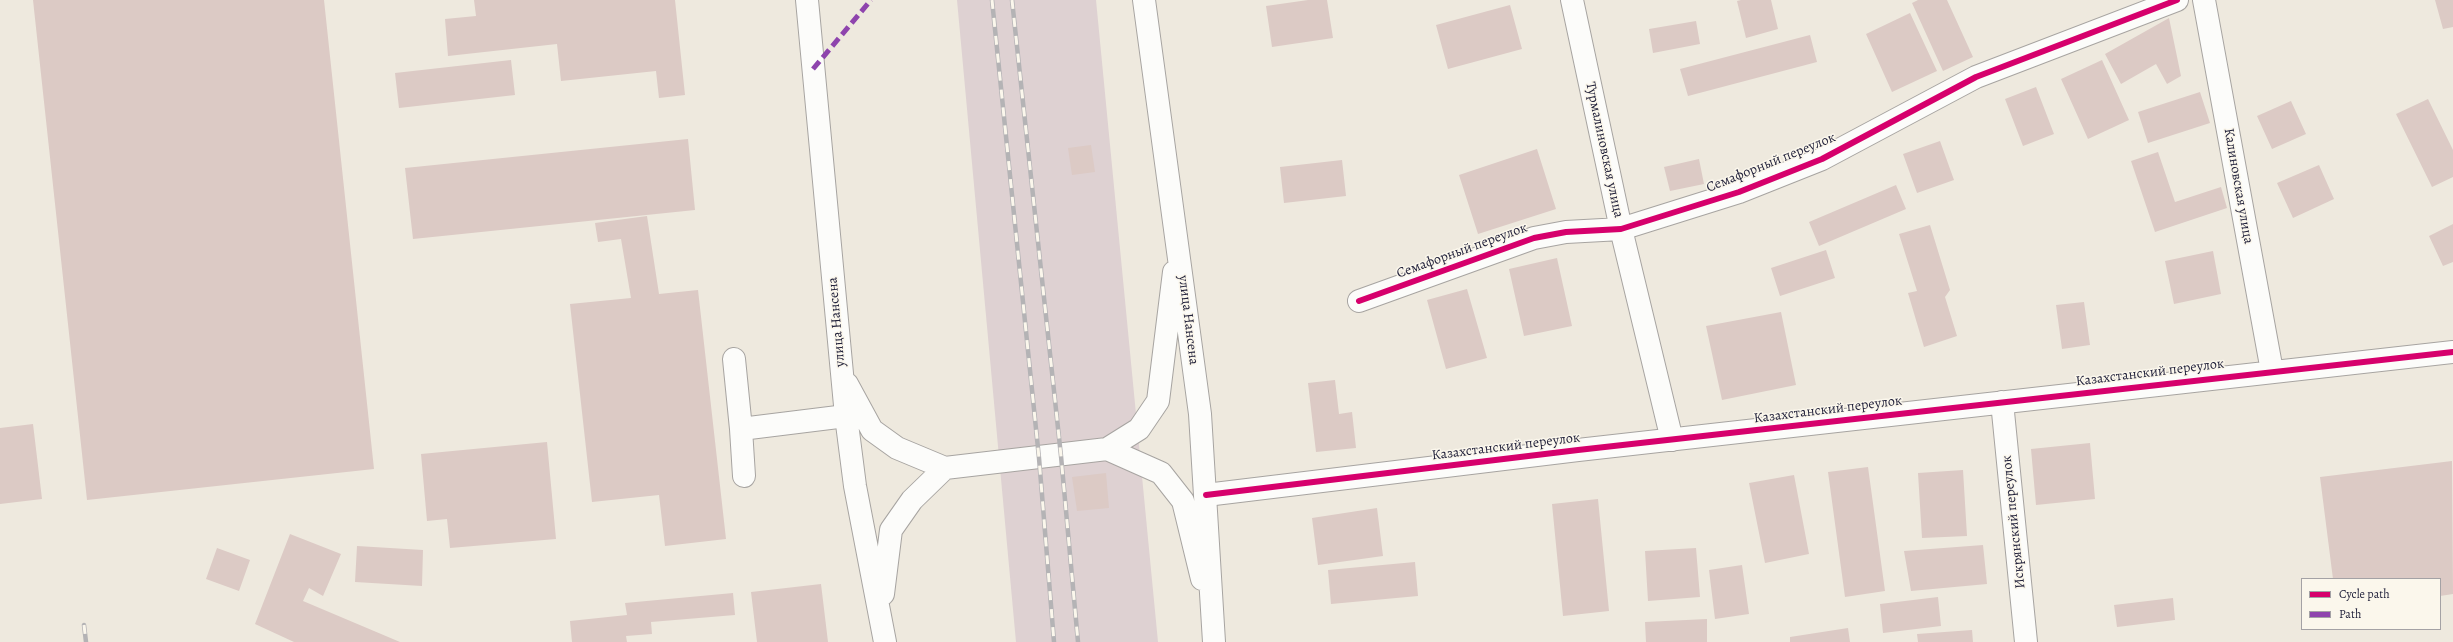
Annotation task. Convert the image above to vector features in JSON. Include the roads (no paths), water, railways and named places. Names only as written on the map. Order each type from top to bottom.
[{"type":"street","name":"улица Нансена","points":[[807,0],[846,416],[855,486],[881,614],[885,642]]},
{"type":"street","name":"улица Нансена","points":[[1144,0],[1200,414],[1214,642]]},
{"type":"street","name":"Турмалиновская улица","points":[[1572,0],[1621,229],[1672,440]]},
{"type":"street","name":"Семафорный переулок","points":[[1359,301],[1534,238],[1566,232],[1621,229],[1739,192],[1822,159],[1976,77],[2177,0]]},
{"type":"street","name":"Калиновская улица","points":[[2204,0],[2272,371]]},
{"type":"street","points":[[842,372],[872,430],[896,448],[945,468],[1107,449],[1139,429],[1158,401],[1178,245]]},
{"type":"street","name":"Казахстанский переулок","points":[[1206,495],[2272,371],[2453,352]]},
{"type":"street","points":[[734,359],[744,476]]},
{"type":"street","name":"Искрянский переулок","points":[[2002,402],[2026,642]]},
{"type":"street","points":[[741,429],[846,416]]},
{"type":"street","points":[[1107,449],[1161,473],[1183,501],[1194,551],[1212,616]]},
{"type":"street","points":[[881,614],[891,530],[912,500],[945,468]]},
{"type":"railway","points":[[992,0],[1039,458],[1054,642]]},
{"type":"railway","points":[[1012,0],[1061,456],[1078,642]]},
{"type":"railway","points":[[84,625],[86,642]]}]
